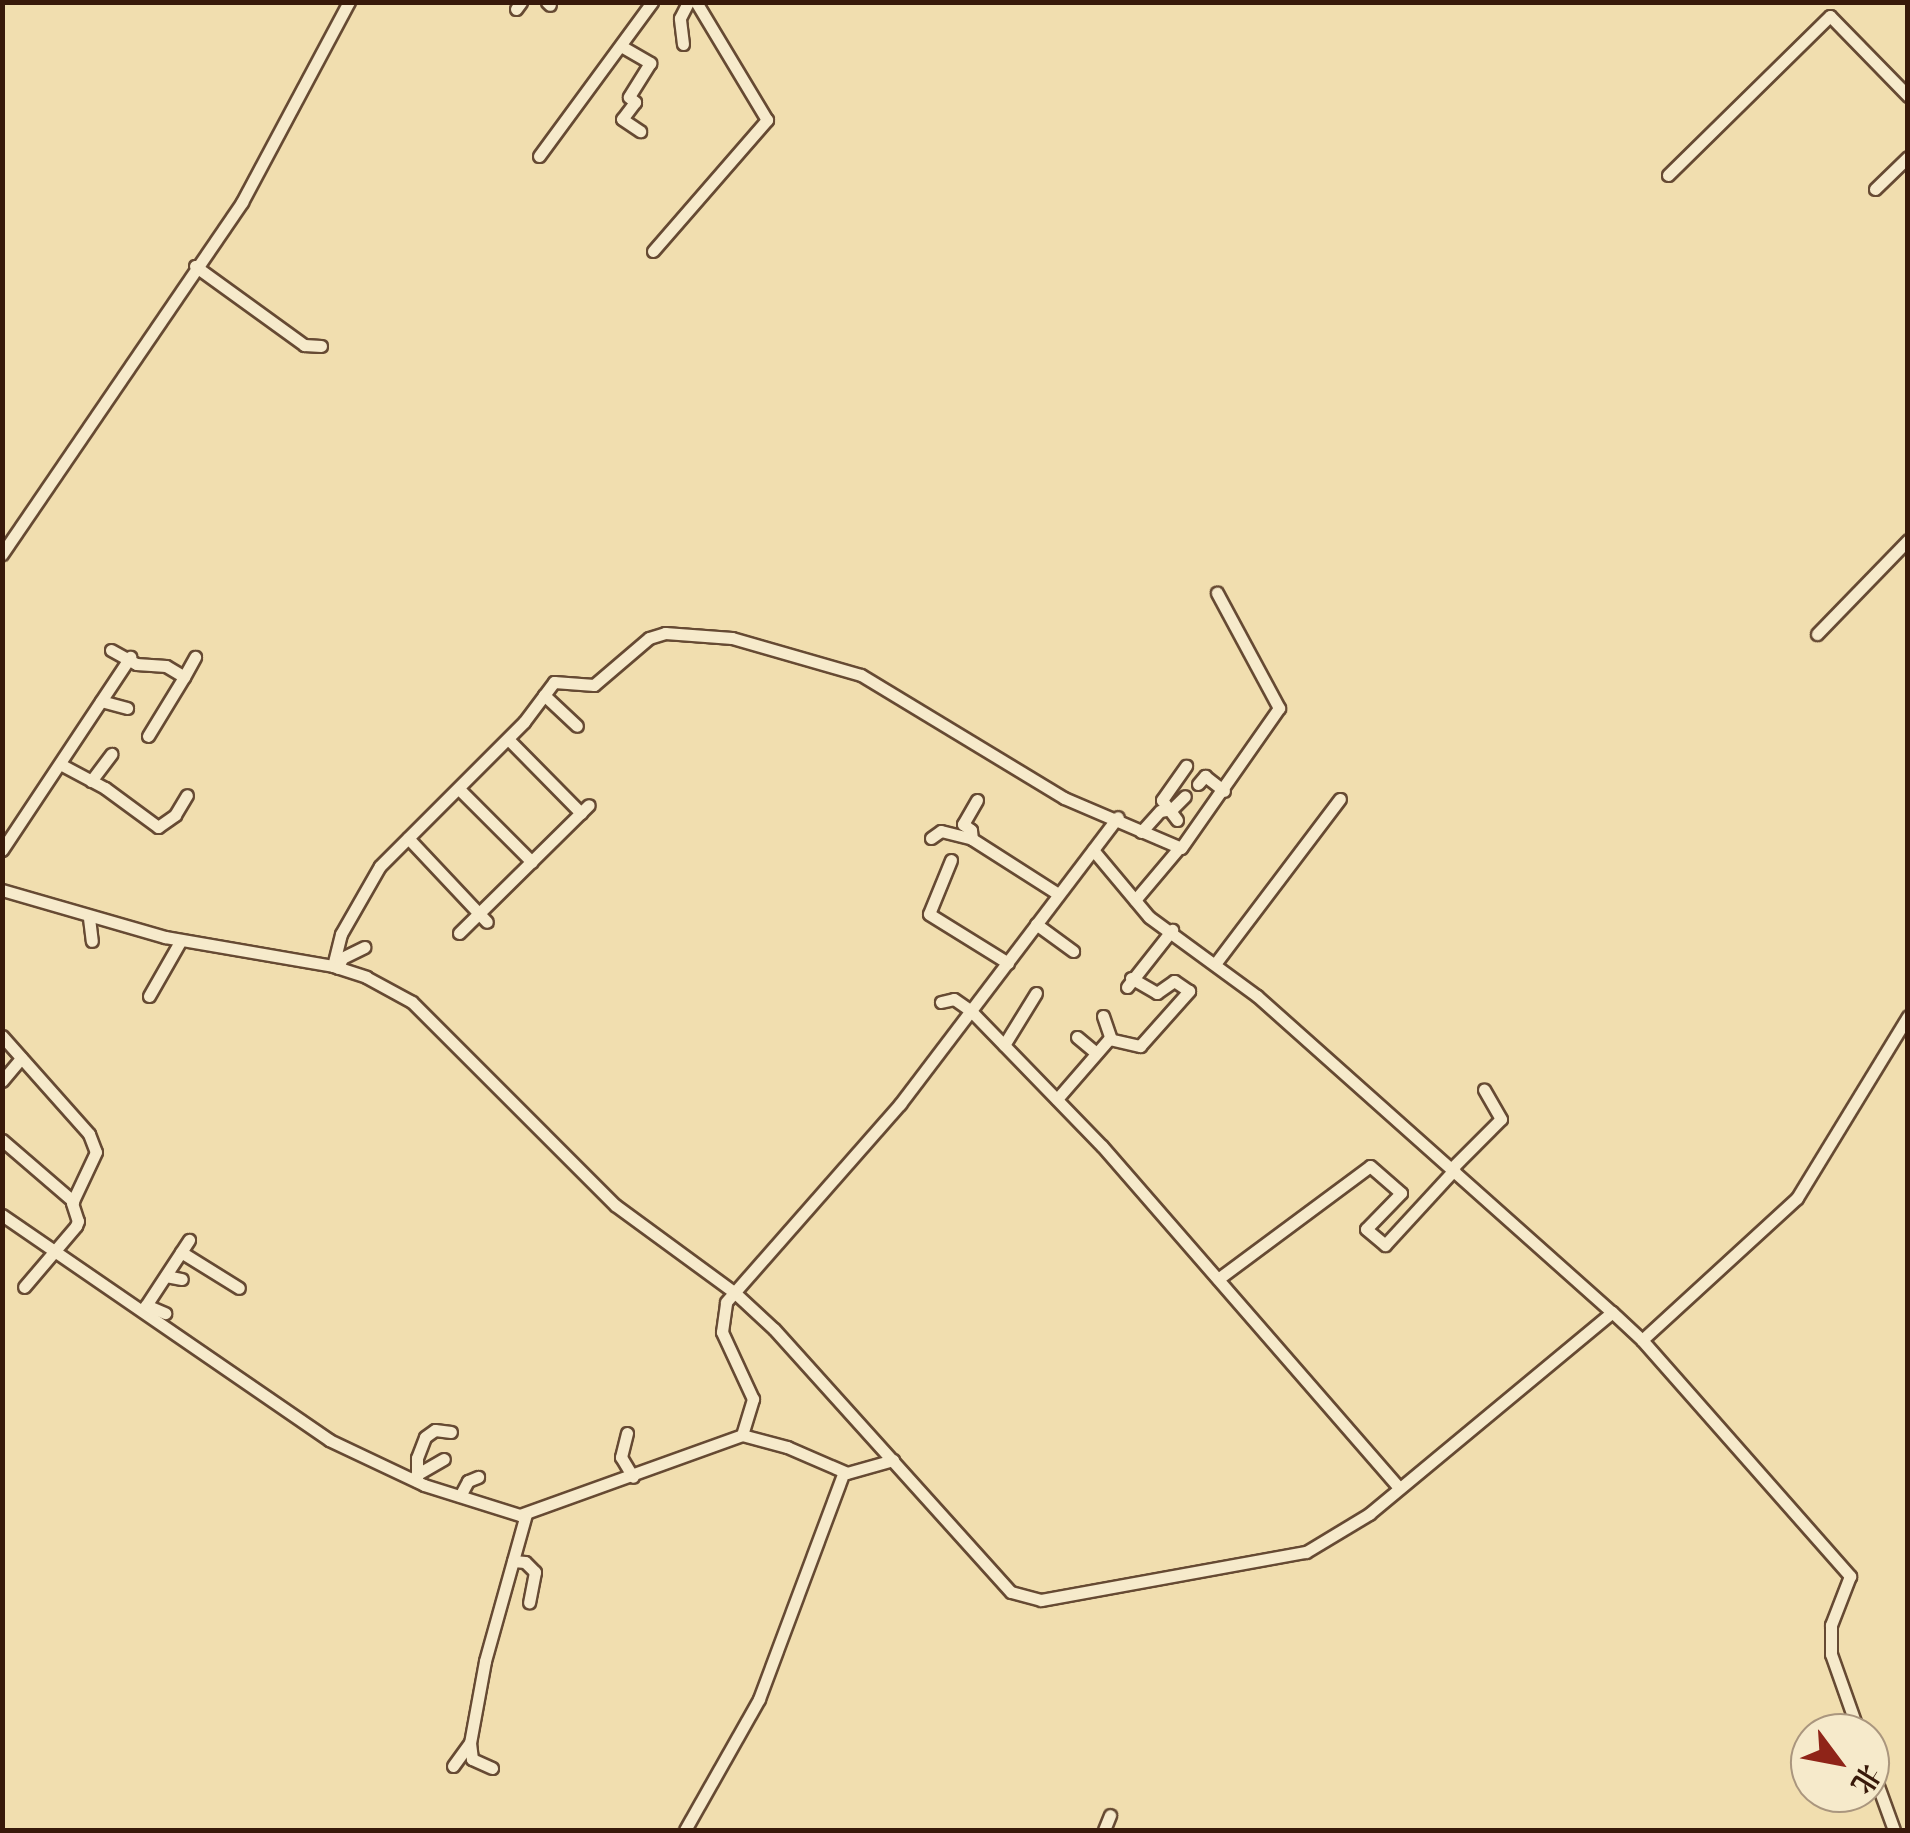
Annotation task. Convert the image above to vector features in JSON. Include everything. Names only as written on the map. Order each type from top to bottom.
[{"type":"street","points":[[2,554],[242,202],[349,2]]},
{"type":"street","points":[[539,156],[652,2]]},
{"type":"street","points":[[653,251],[766,120],[692,2],[680,18],[683,44]]},
{"type":"street","points":[[1668,174],[1830,16],[1908,96]]},
{"type":"street","points":[[621,46],[650,64],[629,97],[635,102],[622,119],[640,131]]},
{"type":"street","points":[[1875,189],[1908,157]]},
{"type":"street","points":[[195,266],[304,344],[321,346]]},
{"type":"street","points":[[1817,634],[1908,540]]},
{"type":"street","points":[[1135,900],[1175,868],[1179,848],[1224,791],[1279,708],[1216,593]]},
{"type":"street","points":[[335,967],[341,934],[380,866],[508,739],[544,695],[561,681],[598,683],[653,635],[732,638],[861,676],[1048,789],[1179,848]]},
{"type":"street","points":[[110,650],[129,659],[166,666],[184,677]]},
{"type":"street","points":[[148,736],[195,658]]},
{"type":"street","points":[[2,850],[129,659]]},
{"type":"street","points":[[544,695],[577,726]]},
{"type":"street","points":[[101,701],[127,708]]},
{"type":"street","points":[[459,933],[483,917],[585,809],[508,739]]},
{"type":"street","points":[[91,782],[111,754]]},
{"type":"street","points":[[60,764],[158,828],[176,815],[187,795]]},
{"type":"street","points":[[1176,820],[1166,810],[1163,796],[1186,766]]},
{"type":"street","points":[[1198,784],[1204,776],[1224,791]]},
{"type":"street","points":[[459,789],[532,862]]},
{"type":"street","points":[[1141,832],[1185,796]]},
{"type":"street","points":[[972,839],[972,830],[963,824],[977,800]]},
{"type":"street","points":[[1216,964],[1340,800]]},
{"type":"street","points":[[742,1435],[753,1400],[722,1332],[726,1302],[900,1104],[1117,819]]},
{"type":"street","points":[[930,838],[941,831],[972,839],[1058,894]]},
{"type":"street","points":[[408,838],[483,917]]},
{"type":"street","points":[[1093,850],[1149,916],[1216,964],[1453,1169],[1642,1340],[1850,1576],[1831,1625],[1831,1654],[1852,1713]]},
{"type":"street","points":[[951,860],[929,914],[1008,963]]},
{"type":"street","points":[[2,890],[89,918],[181,940],[335,967],[412,1002],[615,1206],[734,1292],[774,1329],[1011,1592],[1041,1600],[1306,1552],[1369,1514],[1508,1403],[1612,1312]]},
{"type":"street","points":[[89,918],[92,941]]},
{"type":"street","points":[[1036,924],[1073,951]]},
{"type":"street","points":[[1111,1038],[1140,1046],[1189,991],[1174,982],[1157,993],[1129,982],[1172,930]]},
{"type":"street","points":[[148,996],[181,940]]},
{"type":"street","points":[[335,967],[342,958],[365,947]]},
{"type":"street","points":[[1004,1046],[1036,992]]},
{"type":"street","points":[[941,1002],[954,998],[970,1011],[1057,1099],[1399,1488]]},
{"type":"street","points":[[1103,1016],[1111,1038]]},
{"type":"street","points":[[1642,1340],[1798,1198],[1908,1016]]},
{"type":"street","points":[[2,1036],[89,1134],[96,1152],[73,1200]]},
{"type":"street","points":[[1076,1037],[1096,1054]]},
{"type":"street","points":[[1057,1099],[1111,1038]]},
{"type":"street","points":[[2,1082],[22,1058]]},
{"type":"street","points":[[1401,1193],[1366,1229],[1381,1243],[1390,1242],[1501,1119],[1484,1090]]},
{"type":"street","points":[[2,1140],[73,1200],[78,1221],[58,1253],[24,1287]]},
{"type":"street","points":[[1218,1279],[1370,1166],[1420,1209]]},
{"type":"street","points":[[2,1215],[144,1308],[329,1440],[460,1496],[526,1514],[742,1435],[787,1446],[844,1472],[892,1460]]},
{"type":"street","points":[[144,1308],[189,1240]]},
{"type":"street","points":[[181,1252],[239,1288]]},
{"type":"street","points":[[166,1276],[182,1279]]},
{"type":"street","points":[[144,1308],[164,1312]]},
{"type":"street","points":[[417,1478],[424,1437],[435,1430],[451,1432]]},
{"type":"street","points":[[628,1433],[621,1457],[632,1477]]},
{"type":"street","points":[[417,1478],[444,1460]]},
{"type":"street","points":[[685,1830],[760,1699],[844,1472]]},
{"type":"street","points":[[460,1496],[468,1480],[478,1477]]},
{"type":"street","points":[[492,1768],[472,1759],[470,1743],[485,1660],[526,1514]]},
{"type":"street","points":[[514,1562],[525,1562],[535,1572],[529,1602]]},
{"type":"street","points":[[453,1766],[470,1743]]},
{"type":"street","points":[[1104,1830],[1110,1815]]}]
